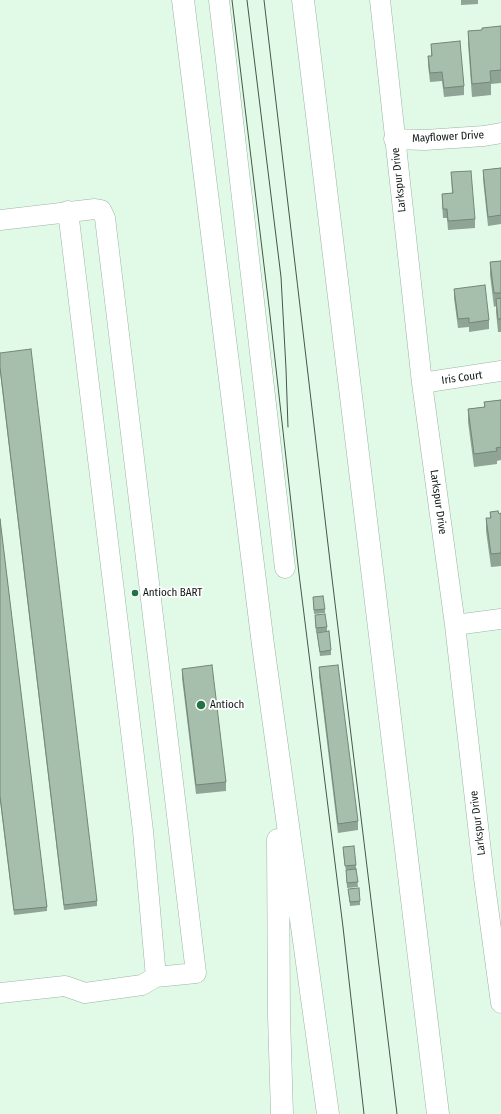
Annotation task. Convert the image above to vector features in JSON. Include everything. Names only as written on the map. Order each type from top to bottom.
[{"type":"highway","points":[[183,0],[260,622],[328,1114]]},
{"type":"highway","points":[[303,0],[438,1114]]},
{"type":"highway","points":[[278,755],[279,1016],[282,1114]]},
{"type":"street","points":[[219,0],[251,266],[289,543],[285,568]]},
{"type":"street","name":"Larkspur Drive","points":[[380,0],[394,139],[422,383],[455,625],[493,877],[501,1003]]},
{"type":"street","name":"Mayflower Drive","points":[[394,139],[425,140],[484,136],[501,133]]},
{"type":"street","points":[[0,220],[95,209],[101,210],[105,218],[196,973],[156,977],[142,985],[85,993],[65,986],[0,993]]},
{"type":"street","points":[[68,211],[143,831],[156,977]]},
{"type":"street","name":"Iris Court","points":[[422,383],[501,371]]},
{"type":"street","points":[[455,625],[501,619]]},
{"type":"building","points":[[501,26],[501,70],[490,71],[491,82],[472,84],[468,31]]},
{"type":"building","points":[[460,41],[464,86],[444,88],[442,72],[430,73],[428,56],[432,56],[431,44]]},
{"type":"building","points":[[501,168],[501,215],[488,217],[483,170]]},
{"type":"building","points":[[471,171],[475,219],[448,221],[447,209],[443,209],[442,194],[453,193],[451,172]]},
{"type":"building","points":[[501,261],[501,293],[494,293],[490,262]]},
{"type":"building","points":[[485,285],[489,320],[469,323],[469,318],[458,319],[454,289]]},
{"type":"building","points":[[501,298],[501,319],[498,319],[496,299]]},
{"type":"building","points":[[31,349],[97,901],[64,905],[0,367],[0,353]]},
{"type":"building","points":[[501,400],[501,447],[496,448],[497,451],[474,454],[468,409],[485,407],[484,402]]},
{"type":"building","points":[[498,511],[499,514],[501,513],[501,553],[491,554],[486,518],[491,518],[490,512]]},
{"type":"building","points":[[0,519],[47,907],[14,910],[0,796]]},
{"type":"building","points":[[323,596],[325,609],[314,610],[313,597]]},
{"type":"building","points":[[325,614],[327,627],[316,628],[315,615]]},
{"type":"building","points":[[329,631],[331,650],[320,652],[317,633]]},
{"type":"building","points":[[212,665],[226,782],[196,785],[182,669]]},
{"type":"building","points":[[338,665],[358,821],[338,824],[319,667]]},
{"type":"building","points":[[354,846],[356,865],[345,866],[343,847]]},
{"type":"building","points":[[356,869],[358,882],[347,883],[346,870]]},
{"type":"building","points":[[359,888],[360,901],[350,902],[348,889]]},
{"type":"tram line","points":[[232,0],[364,1114]]},
{"type":"tram line","points":[[247,0],[281,277],[288,427]]},
{"type":"tram line","points":[[264,0],[397,1114]]},
{"type":"place","name":"Antioch BART","points":[[135,593]]},
{"type":"place","name":"Antioch","points":[[201,705]]}]
